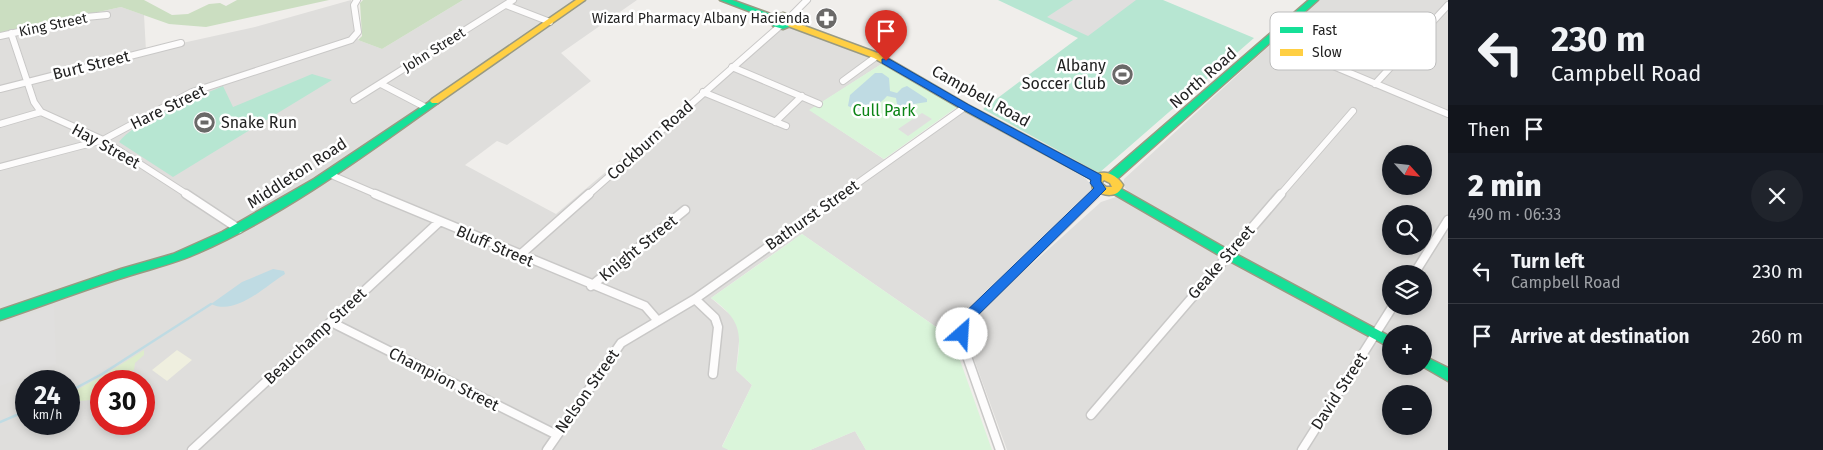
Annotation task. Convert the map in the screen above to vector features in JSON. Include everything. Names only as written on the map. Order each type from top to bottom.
[{"type":"main road","name":"Middleton Road","points":[[0,315],[61,292],[192,250],[239,229],[272,211],[329,174],[581,0]]},
{"type":"main road","name":"Campbell Road","points":[[724,0],[876,56],[1099,183]]},
{"type":"main road","name":"North Road","points":[[1301,12],[1314,0]]},
{"type":"main road","name":"North Road","points":[[1111,178],[1270,41]]},
{"type":"main road","points":[[1116,190],[1118,185],[1111,178],[1103,176],[1099,183],[1109,191],[1116,190],[1228,255],[1382,338]]},
{"type":"main road","points":[[1432,366],[1448,375]]},
{"type":"street","name":"Hare Street","points":[[0,166],[103,140],[192,92],[351,40],[358,32],[354,5],[357,0]]},
{"type":"street","name":"John Street","points":[[354,100],[514,0]]},
{"type":"street","name":"Cockburn Road","points":[[520,255],[807,0]]},
{"type":"street","points":[[506,5],[550,22]]},
{"type":"street","points":[[1436,19],[1448,6]]},
{"type":"street","name":"King Street","points":[[0,36],[86,17],[107,15]]},
{"type":"street","points":[[0,124],[41,112],[34,102],[11,34]]},
{"type":"street","name":"Burt Street","points":[[0,89],[181,43]]},
{"type":"street","points":[[843,82],[876,56]]},
{"type":"street","points":[[732,67],[819,104]]},
{"type":"street","points":[[1342,70],[1448,114]]},
{"type":"street","points":[[1375,84],[1388,70]]},
{"type":"street","points":[[381,84],[425,107]]},
{"type":"street","points":[[703,92],[786,126]]},
{"type":"street","points":[[775,122],[802,96]]},
{"type":"street","name":"Bathurst Street","points":[[658,321],[695,299],[965,107]]},
{"type":"street","name":"Geake Street","points":[[1092,416],[1353,111]]},
{"type":"street","name":"Hay Street","points":[[41,112],[103,140],[239,229]]},
{"type":"street","name":"Bluff Street","points":[[329,174],[591,286],[646,306],[658,321]]},
{"type":"street","points":[[1000,450],[963,345],[962,324],[1099,183]]},
{"type":"street","name":"Knight Street","points":[[591,286],[685,210]]},
{"type":"street","points":[[1420,265],[1448,220]]},
{"type":"street","name":"Beauchamp Street","points":[[192,450],[439,222]]},
{"type":"street","points":[[695,299],[715,318],[718,327],[713,374]]},
{"type":"street","name":"David Street","points":[[1302,450],[1387,315]]},
{"type":"street","name":"Nelson Street","points":[[546,450],[621,343],[658,321]]},
{"type":"street","name":"Champion Street","points":[[331,322],[557,435]]},
{"type":"shaded area","points":[[351,0],[358,40],[382,49],[463,0],[637,0],[561,53],[591,81],[507,145],[497,141],[465,165],[556,214],[776,28],[791,27],[883,63],[810,110],[888,162],[965,107],[1074,170],[1093,187],[1092,194],[945,333],[802,234],[756,266],[711,298],[734,318],[740,332],[736,370],[752,385],[722,446],[729,450],[0,450],[0,34],[121,7],[144,15],[146,51],[255,27]]},
{"type":"shaded area","points":[[1073,0],[1136,0],[1088,36],[1047,17]]},
{"type":"shaded area","points":[[1319,0],[1448,0],[1448,370],[1432,361],[1432,325],[1382,325],[1382,334],[1132,195],[1123,186],[1124,179],[1270,45],[1270,70],[1436,70],[1436,12],[1306,12]]},
{"type":"shaded area","points":[[922,113],[932,119],[908,136],[898,129]]},
{"type":"shaded area","points":[[1116,197],[1125,200],[1382,344],[1382,375],[1432,375],[1432,371],[1448,380],[1448,450],[1007,450],[966,337],[973,317],[1101,202]]},
{"type":"shaded area","points":[[54,306],[56,364],[41,370],[15,370],[15,380],[0,386],[0,324]]},
{"type":"shaded area","points":[[855,431],[866,450],[810,450]]},
{"type":"green space","points":[[0,0],[144,0],[172,15],[188,14],[209,4],[220,3],[226,6],[237,0],[329,0],[206,27],[169,24],[121,7],[0,34]]},
{"type":"green space","points":[[363,0],[463,0],[382,49],[358,40],[362,36],[360,3]]},
{"type":"green space","name":"Albany Soccer Club","points":[[998,0],[1163,0],[1254,38],[1099,173],[983,109],[1078,38]]},
{"type":"green space","name":"Cull Park","points":[[883,63],[957,107],[884,159],[809,110]]},
{"type":"green space","name":"Snake Run","points":[[312,74],[332,80],[173,177],[119,142],[126,134],[151,118],[223,86],[233,107]]},
{"type":"green space","points":[[802,234],[952,338],[992,450],[866,450],[855,431],[810,450],[729,450],[722,447],[752,385],[736,370],[739,337],[734,321],[729,313],[711,298]]},
{"type":"green space","points":[[144,350],[144,355],[135,363],[134,370],[112,370]]},
{"type":"green space","points":[[177,350],[192,360],[167,381],[155,372],[155,370],[152,370]]},
{"type":"green space","points":[[90,383],[90,400],[80,401],[80,388]]},
{"type":"water","points":[[875,73],[882,73],[889,78],[890,91],[897,93],[907,86],[927,99],[927,102],[901,106],[897,104],[896,98],[887,96],[879,104],[869,108],[859,109],[848,106],[850,95]]},
{"type":"water","points":[[273,269],[284,271],[285,274],[250,298],[230,306],[220,307],[211,304],[242,282]]},
{"type":"waterway","points":[[80,386],[102,374],[211,304]]},
{"type":"waterway","points":[[0,422],[15,416]]},
{"type":"traffic: fast","points":[[724,0],[776,19]]},
{"type":"traffic: fast","points":[[1300,12],[1314,0]]},
{"type":"traffic: fast","points":[[783,16],[791,19],[791,24],[783,26],[776,24],[776,19],[783,16]]},
{"type":"traffic: fast","points":[[1111,178],[1270,39]]},
{"type":"traffic: fast","points":[[0,315],[125,272],[177,257],[226,235],[318,182],[435,101]]},
{"type":"traffic: fast","points":[[1116,190],[1228,255],[1382,338]]},
{"type":"traffic: fast","points":[[1432,366],[1448,375]]},
{"type":"traffic: slow","points":[[435,101],[581,0]]},
{"type":"traffic: slow","points":[[791,24],[877,56],[965,107],[1097,178]]},
{"type":"traffic: slow","points":[[1103,176],[1114,180],[1118,185],[1116,190],[1104,191],[1097,186],[1096,180],[1103,176]]},
{"type":"place","name":"Wizard Pharmacy Albany Hacienda","points":[[826,18]]},
{"type":"place","name":"Albany Soccer Club","points":[[1122,74]]},
{"type":"place","name":"Snake Run","points":[[205,122]]},
{"type":"route","points":[[886,61],[965,107],[1097,178],[1096,183],[1100,189],[962,324],[962,334]]}]
